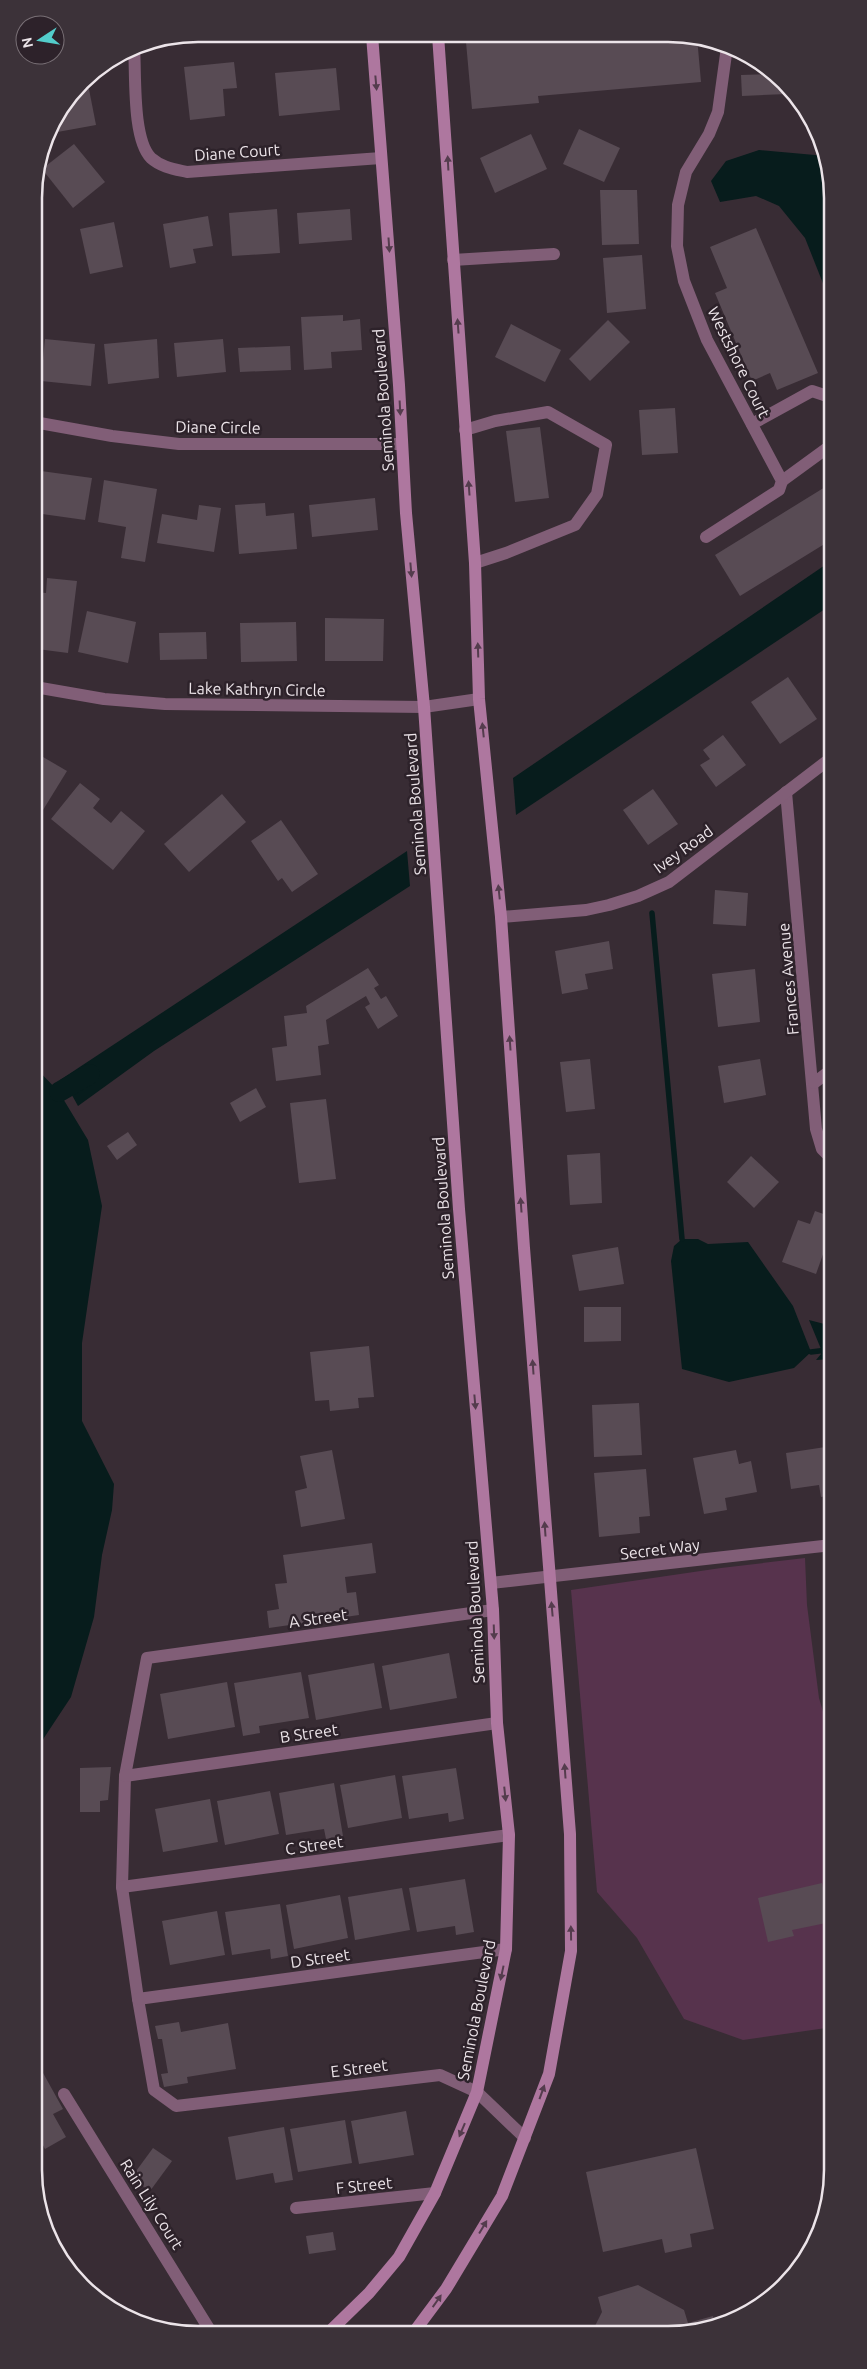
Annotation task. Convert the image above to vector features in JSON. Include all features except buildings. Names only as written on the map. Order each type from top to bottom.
[{"type":"main road","name":"Seminola Boulevard","points":[[335,2326],[369,2293],[399,2257],[435,2193],[477,2092],[506,1949],[510,1835],[497,1723],[494,1610],[459,1209],[424,707],[406,513],[373,43]]},
{"type":"main road","points":[[418,2326],[446,2289],[502,2196],[526,2138],[549,2074],[571,1952],[570,1834],[549,1578],[501,918],[479,699],[475,563],[439,43]]},
{"type":"street","name":"Westshore Court","points":[[725,53],[718,112],[709,134],[686,172],[678,205],[677,246],[684,281],[707,340],[782,481]]},
{"type":"street","name":"Diane Court","points":[[135,56],[140,134],[150,157],[162,166],[187,172],[381,158]]},
{"type":"street","points":[[453,260],[554,254]]},
{"type":"street","points":[[752,424],[812,391],[824,395]]},
{"type":"street","points":[[465,430],[495,421],[548,412],[606,445],[597,494],[575,525],[506,553],[475,563]]},
{"type":"street","name":"Diane Circle","points":[[43,424],[112,436],[179,444],[402,444]]},
{"type":"street","points":[[706,537],[779,490],[782,481],[824,450]]},
{"type":"street","name":"Lake Kathryn Circle","points":[[43,688],[104,700],[165,704],[424,707],[479,699]]},
{"type":"street","name":"Ivey Road","points":[[501,918],[586,910],[638,896],[669,882],[824,763]]},
{"type":"street","name":"Frances Avenue","points":[[786,792],[814,1083],[816,1129],[824,1152]]},
{"type":"street","points":[[814,1083],[824,1075]]},
{"type":"street","name":"Secret Way","points":[[491,1583],[824,1546]]},
{"type":"street","name":"A Street","points":[[125,1776],[147,1658],[494,1610]]},
{"type":"street","name":"B Street","points":[[125,1776],[497,1723]]},
{"type":"street","points":[[125,1776],[122,1887],[138,1999]]},
{"type":"street","name":"C Street","points":[[122,1887],[510,1835]]},
{"type":"street","name":"D Street","points":[[138,1999],[506,1949]]},
{"type":"street","name":"E Street","points":[[138,1999],[154,2090],[176,2106],[440,2075],[477,2092],[526,2138]]},
{"type":"street","name":"Rain Lily Court","points":[[64,2094],[208,2326]]},
{"type":"street","name":"F Street","points":[[296,2208],[435,2193]]},
{"type":"shaded area","points":[[759,150],[818,155],[823,178],[824,286],[805,238],[779,206],[756,196],[720,202],[711,181],[726,161]]},
{"type":"shaded area","points":[[824,566],[824,610],[516,815],[513,778]]},
{"type":"shaded area","points":[[407,851],[410,886],[154,1051],[78,1106],[68,1088],[60,1080]]},
{"type":"shaded area","points":[[43,1075],[59,1092],[88,1140],[102,1206],[82,1343],[82,1421],[114,1484],[112,1510],[102,1555],[94,1617],[71,1697],[42,1741]]},
{"type":"shaded area","points":[[682,1239],[698,1239],[708,1244],[748,1242],[793,1306],[811,1352],[794,1368],[729,1382],[682,1369],[671,1261],[674,1246]]},
{"type":"shaded area","points":[[809,1320],[824,1324],[824,1360],[816,1360],[821,1354],[821,1349]]},
{"type":"shaded area","points":[[805,1558],[807,1605],[819,1698],[824,1715],[824,2028],[743,2040],[684,2019],[637,1938],[597,1892],[571,1590]]},
{"type":"waterway","points":[[652,913],[682,1239]]},
{"type":"waterway","points":[[59,1092],[90,1074]]},
{"type":"waterway","points":[[811,1352],[824,1350]]}]
